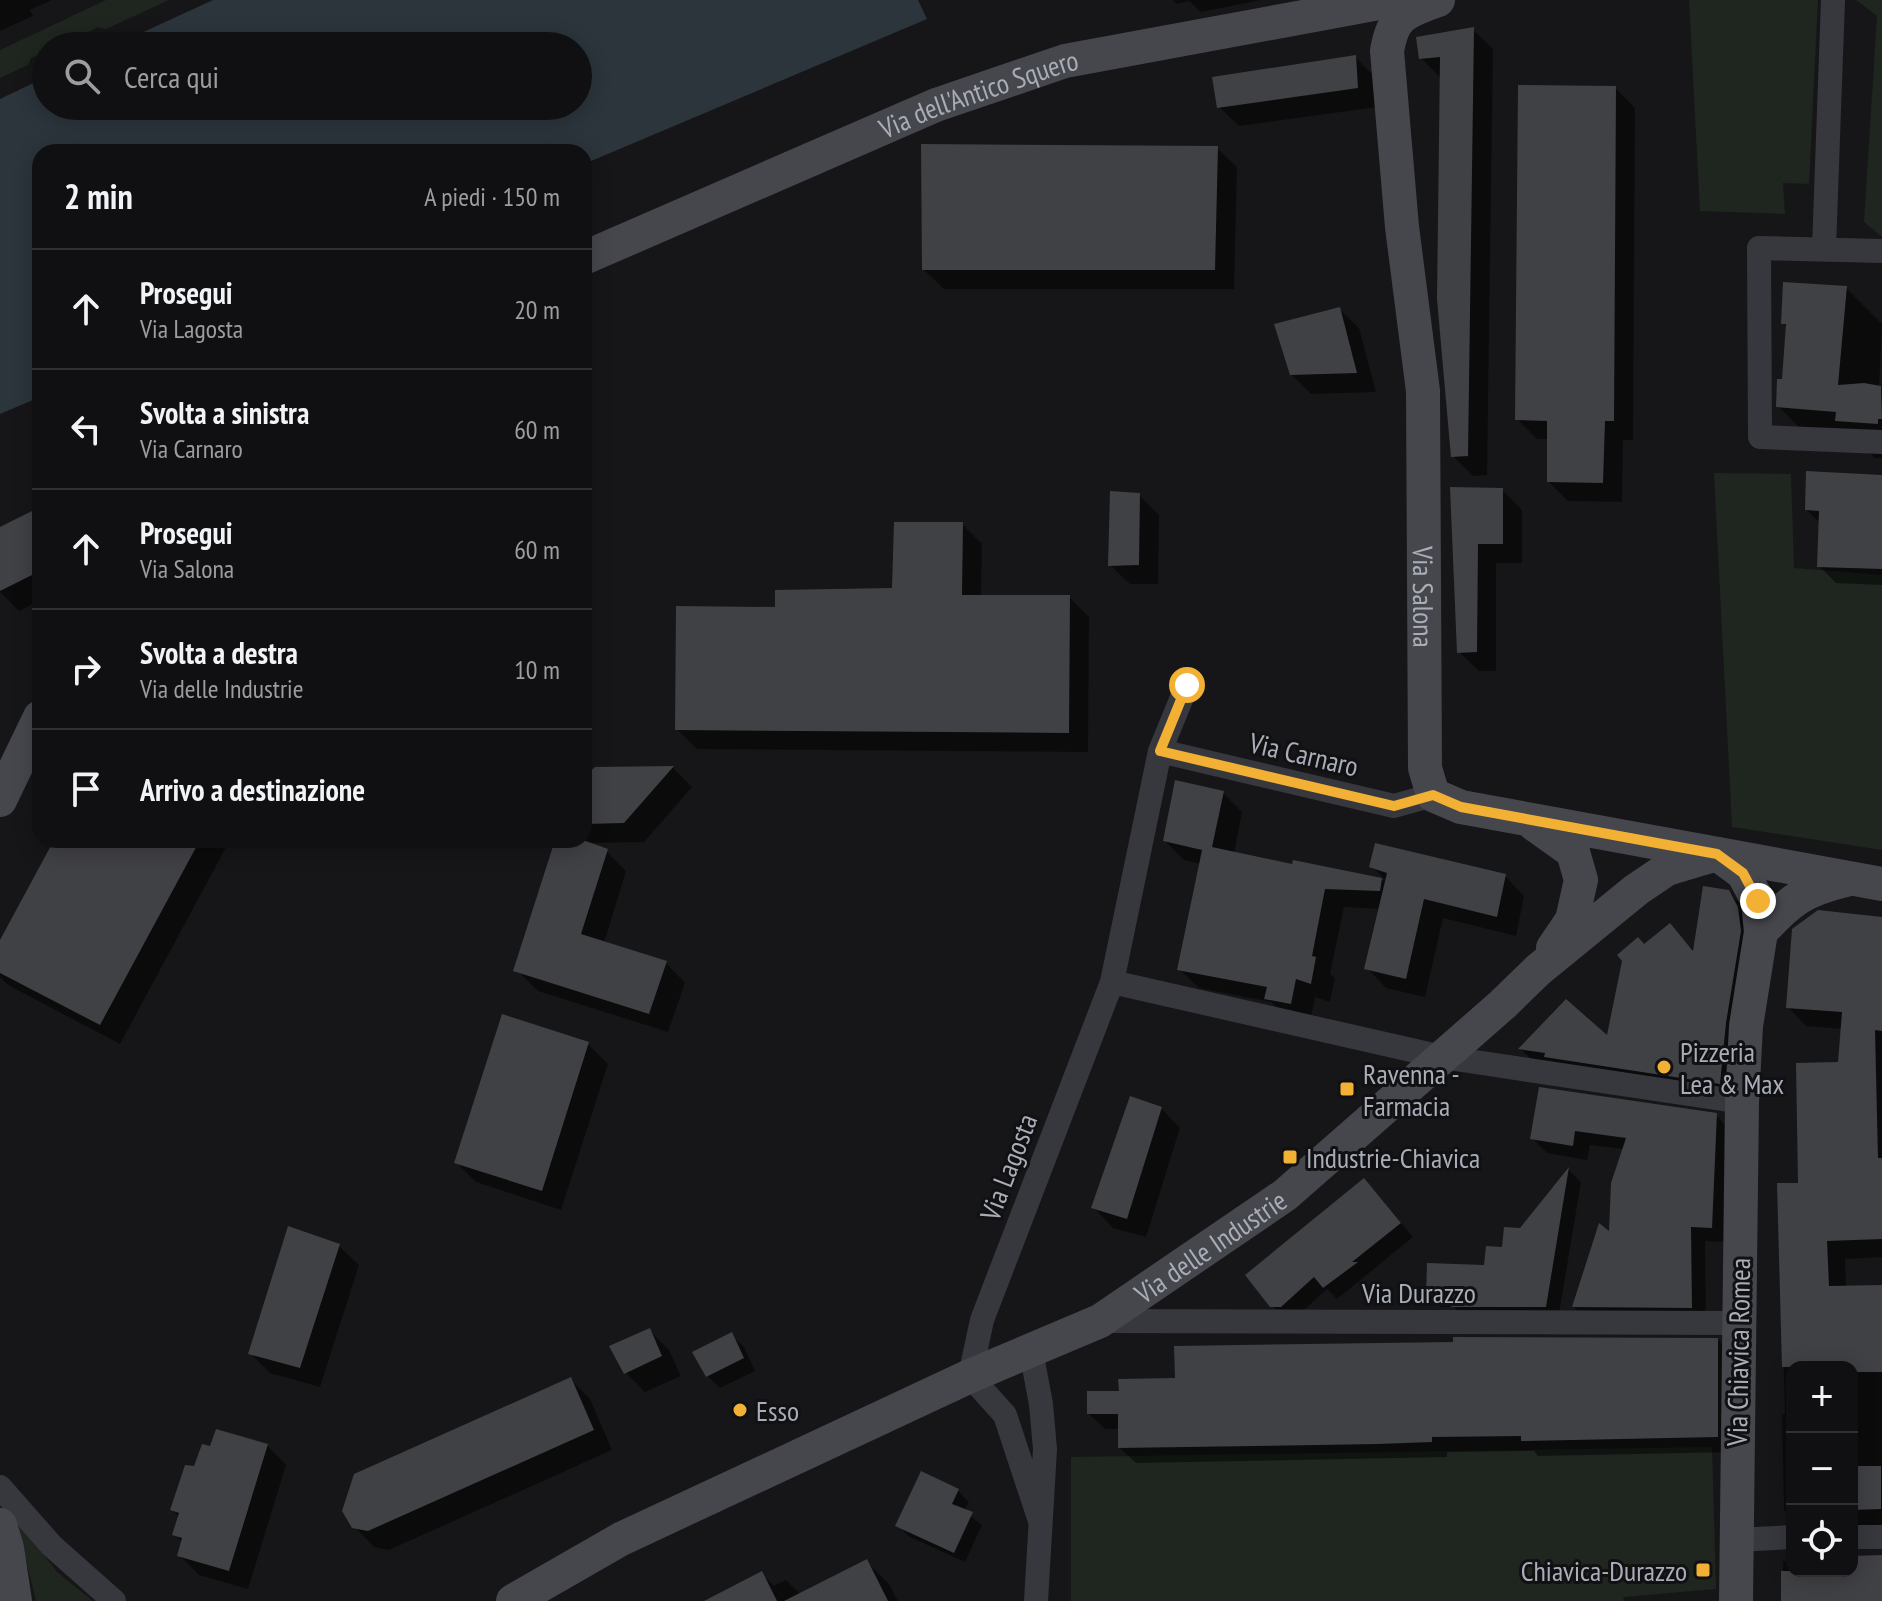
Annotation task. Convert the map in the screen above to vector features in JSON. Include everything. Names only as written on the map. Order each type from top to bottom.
[{"type":"street","name":"Via dell'Antico Squero","points":[[592,255],[936,105],[1065,61],[1395,0]]},
{"type":"street","name":"Via Salona","points":[[1433,795],[1425,768],[1423,391],[1402,227],[1387,51],[1391,28],[1406,12],[1438,0]]},
{"type":"street","points":[[1824,248],[1833,0]]},
{"type":"street","points":[[1882,251],[1759,248],[1760,437],[1882,442]]},
{"type":"street","name":"Via Lagosta","points":[[970,1376],[982,1320],[1112,982],[1160,751],[1187,685]]},
{"type":"street","points":[[0,800],[32,734]]},
{"type":"street","name":"Via Carnaro","points":[[1160,751],[1394,806],[1433,795]]},
{"type":"street","points":[[1433,795],[1461,807],[1866,882]]},
{"type":"street","points":[[1528,820],[1573,852],[1581,880],[1572,920],[1538,970]]},
{"type":"street","points":[[1717,854],[1743,873],[1758,901],[1761,932]]},
{"type":"street","name":"Via delle Industrie","points":[[513,1601],[621,1539],[970,1376],[1100,1321],[1285,1195],[1538,970],[1636,890],[1667,869],[1717,854]]},
{"type":"street","points":[[1761,932],[1785,906],[1816,887],[1866,882]]},
{"type":"street","name":"Via Chiavica Romea","points":[[1736,1601],[1742,1102],[1746,1026],[1761,932]]},
{"type":"street","points":[[1112,982],[1442,1057],[1742,1102]]},
{"type":"street","name":"Via Durazzo","points":[[1100,1321],[1737,1323]]},
{"type":"street","points":[[1031,1351],[1041,1404],[1045,1449],[1036,1601]]},
{"type":"street","points":[[970,1376],[1005,1415],[1040,1521]]},
{"type":"street","points":[[0,1487],[8,1516],[7,1548],[15,1601]]},
{"type":"street","points":[[8,1516],[52,1546],[114,1601]]},
{"type":"street","points":[[1736,1540],[1786,1537]]},
{"type":"street","points":[[1858,1537],[1882,1537]]},
{"type":"shaded area","points":[[106,0],[169,0],[106,29],[38,32]]},
{"type":"shaded area","points":[[213,0],[918,0],[927,19],[592,161],[592,144],[32,144],[32,400],[0,414],[0,99],[32,84],[32,120],[592,120],[592,32],[143,32]]},
{"type":"shaded area","points":[[1689,0],[1818,0],[1809,184],[1783,183],[1785,214],[1700,211]]},
{"type":"shaded area","points":[[1856,0],[1882,0],[1882,237],[1864,222],[1877,16]]},
{"type":"shaded area","points":[[32,35],[32,58],[28,65],[0,78],[0,50]]},
{"type":"shaded area","points":[[1714,473],[1791,474],[1794,568],[1882,575],[1882,850],[1732,827]]},
{"type":"shaded area","points":[[1712,1447],[1716,1589],[1624,1597],[1623,1601],[1071,1601],[1071,1457]]},
{"type":"shaded area","points":[[16,1519],[57,1572],[93,1601],[36,1601]]},
{"type":"building","points":[[1474,27],[1468,456],[1451,457],[1437,299],[1440,57],[1419,59],[1416,37]]},
{"type":"building","points":[[1356,55],[1358,88],[1217,108],[1212,77]]},
{"type":"building","points":[[1518,85],[1616,86],[1614,421],[1605,421],[1603,483],[1547,482],[1547,421],[1515,420]]},
{"type":"building","points":[[921,144],[1218,146],[1215,270],[922,270]]},
{"type":"building","points":[[1783,282],[1847,286],[1838,385],[1864,383],[1881,386],[1882,419],[1878,419],[1878,424],[1835,421],[1836,412],[1776,407],[1777,379],[1782,379],[1786,324],[1781,324]]},
{"type":"building","points":[[1340,307],[1357,373],[1290,375],[1274,324]]},
{"type":"building","points":[[1806,471],[1882,475],[1882,569],[1817,567],[1819,511],[1805,510]]},
{"type":"building","points":[[1450,487],[1503,488],[1503,544],[1478,544],[1477,652],[1457,653]]},
{"type":"building","points":[[1110,491],[1140,493],[1139,565],[1108,566]]},
{"type":"building","points":[[32,511],[32,575],[0,591],[0,527]]},
{"type":"building","points":[[894,522],[963,522],[962,595],[1070,595],[1069,733],[675,730],[676,606],[775,607],[775,590],[892,588]]},
{"type":"building","points":[[674,766],[624,823],[592,824],[592,770],[595,767]]},
{"type":"building","points":[[1175,780],[1224,791],[1212,847],[1382,878],[1380,891],[1325,889],[1312,956],[1316,957],[1311,984],[1296,979],[1291,1004],[1264,999],[1267,987],[1177,970],[1202,850],[1163,841]]},
{"type":"building","points":[[592,843],[608,849],[581,934],[667,961],[649,1014],[513,971],[552,848],[592,848]]},
{"type":"building","points":[[1375,843],[1506,874],[1497,917],[1424,899],[1406,979],[1364,969],[1387,873],[1369,867]]},
{"type":"building","points":[[50,848],[196,848],[100,1025],[0,973],[0,940]]},
{"type":"building","points":[[1703,886],[1729,890],[1738,907],[1741,931],[1720,1084],[1544,1057],[1545,1053],[1518,1049],[1566,999],[1607,1035],[1622,961],[1617,955],[1638,937],[1644,944],[1670,923],[1693,951]]},
{"type":"building","points":[[1818,910],[1882,917],[1882,1031],[1875,1030],[1878,1158],[1882,1158],[1882,1239],[1827,1241],[1829,1286],[1882,1285],[1882,1372],[1858,1372],[1858,1361],[1786,1361],[1786,1367],[1782,1367],[1777,1183],[1798,1183],[1796,1063],[1838,1062],[1842,1012],[1786,1008],[1792,929]]},
{"type":"building","points":[[502,1014],[589,1042],[542,1191],[454,1163]]},
{"type":"building","points":[[1539,1087],[1717,1113],[1712,1228],[1691,1227],[1692,1308],[1572,1307],[1599,1223],[1609,1231],[1611,1183],[1626,1138],[1575,1131],[1573,1146],[1530,1139]]},
{"type":"building","points":[[1130,1096],[1162,1107],[1127,1219],[1091,1208]]},
{"type":"building","points":[[1569,1167],[1546,1307],[1451,1307],[1450,1296],[1426,1295],[1427,1263],[1484,1265],[1486,1246],[1502,1247],[1504,1227],[1520,1228]]},
{"type":"building","points":[[1364,1178],[1401,1223],[1352,1262],[1358,1262],[1323,1288],[1314,1277],[1281,1307],[1270,1307],[1245,1275]]},
{"type":"building","points":[[288,1226],[340,1244],[300,1368],[248,1354]]},
{"type":"building","points":[[650,1328],[662,1356],[624,1374],[609,1346]]},
{"type":"building","points":[[732,1332],[744,1358],[706,1377],[692,1352]]},
{"type":"building","points":[[1453,1337],[1718,1338],[1718,1437],[1521,1441],[1521,1436],[1432,1437],[1432,1442],[1378,1444],[1118,1448],[1118,1414],[1087,1414],[1087,1391],[1119,1391],[1118,1379],[1175,1378],[1174,1346],[1453,1342]]},
{"type":"building","points":[[571,1377],[594,1430],[368,1531],[352,1528],[342,1511],[354,1474]]},
{"type":"building","points":[[216,1429],[268,1444],[229,1571],[177,1556],[182,1538],[172,1535],[179,1513],[170,1510],[185,1465],[194,1466],[202,1444],[210,1446]]},
{"type":"building","points":[[1858,1466],[1881,1466],[1881,1509],[1858,1510]]},
{"type":"building","points":[[921,1471],[959,1489],[952,1504],[973,1512],[954,1553],[895,1526]]},
{"type":"building","points":[[1882,1555],[1882,1601],[1781,1601],[1781,1571],[1786,1571],[1786,1577],[1858,1577],[1858,1556]]},
{"type":"building","points":[[867,1559],[888,1601],[784,1601]]},
{"type":"building","points":[[762,1571],[777,1601],[704,1601]]},
{"type":"place","name":"Pizzeria Lea & Max","points":[[1664,1067]]},
{"type":"place","name":"Ravenna - Farmacia","points":[[1347,1089]]},
{"type":"place","name":"Industrie-Chiavica","points":[[1290,1157]]},
{"type":"place","name":"Esso","points":[[740,1410]]},
{"type":"place","name":"Chiavica-Durazzo","points":[[1703,1570]]},
{"type":"route","points":[[1187,685],[1160,751],[1394,806],[1433,795],[1461,807],[1717,854],[1743,873],[1758,901]]}]
